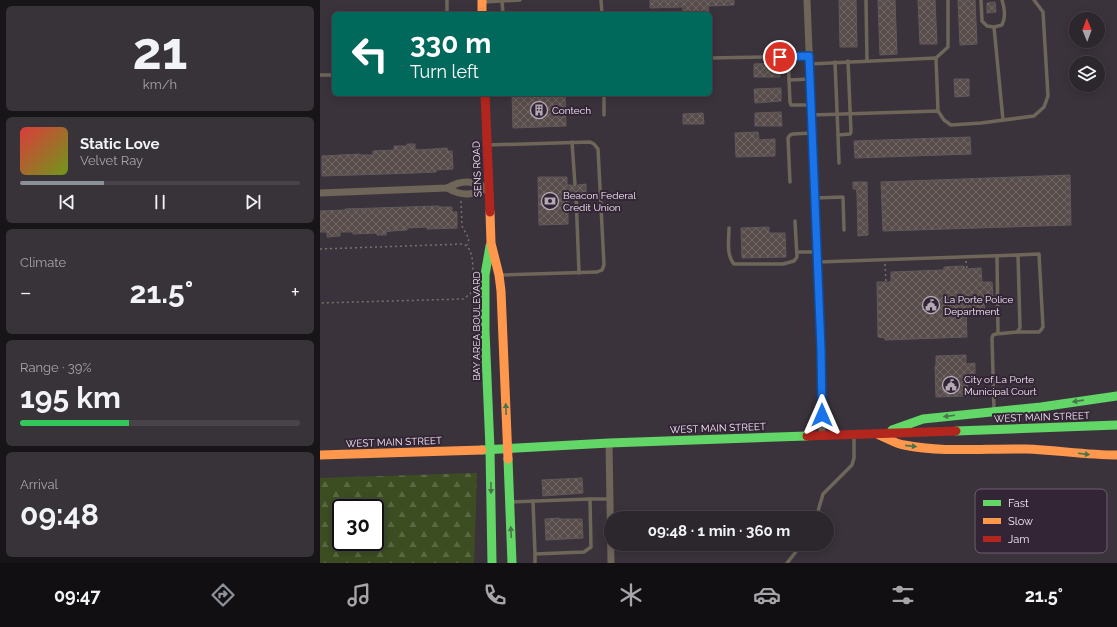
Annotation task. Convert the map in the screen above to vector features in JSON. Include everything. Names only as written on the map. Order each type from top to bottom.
[{"type":"main road","points":[[482,1],[482,12]]},
{"type":"main road","name":"SENS ROAD","points":[[485,96],[491,243]]},
{"type":"main road","points":[[491,243],[499,275],[502,313],[512,563]]},
{"type":"main road","name":"BAY AREA BOULEVARD","points":[[491,243],[485,275],[485,331],[490,449],[492,563]]},
{"type":"main road","points":[[485,275],[499,275]]},
{"type":"main road","points":[[878,433],[923,419],[1041,407],[1117,396]]},
{"type":"main road","name":"WEST MAIN STREET","points":[[320,455],[1117,425]]},
{"type":"main road","points":[[878,433],[903,445],[937,449],[994,448],[1052,450],[1092,455],[1117,455]]},
{"type":"street","points":[[807,0],[818,252],[822,435]]},
{"type":"street","points":[[320,193],[447,188],[458,183],[473,182],[488,188]]},
{"type":"street","points":[[447,188],[458,193],[474,194],[488,188]]},
{"type":"street","points":[[609,443],[611,563]]},
{"type":"lane","points":[[447,0],[447,12]]},
{"type":"lane","points":[[482,1],[520,0]]},
{"type":"lane","points":[[601,0],[602,12]]},
{"type":"lane","points":[[866,0],[867,61]]},
{"type":"lane","points":[[712,58],[788,57],[835,62],[936,58],[948,47],[948,0]]},
{"type":"lane","points":[[981,0],[982,21],[987,26],[994,27],[1002,25],[1004,20],[1005,9],[1002,0]]},
{"type":"lane","points":[[936,58],[938,111],[944,120],[951,125],[1034,116],[1044,107],[1048,96],[1043,12],[1034,0]]},
{"type":"lane","points":[[502,1],[503,12]]},
{"type":"lane","points":[[994,27],[1003,120]]},
{"type":"lane","points":[[788,57],[791,105],[811,105]]},
{"type":"lane","points":[[835,62],[839,163]]},
{"type":"lane","points":[[838,135],[850,134],[851,132],[848,62]]},
{"type":"lane","points":[[320,75],[332,75]]},
{"type":"lane","points":[[789,80],[810,79]]},
{"type":"lane","points":[[604,96],[604,115]]},
{"type":"lane","points":[[811,115],[938,111]]},
{"type":"lane","points":[[790,182],[788,138],[792,134],[812,133]]},
{"type":"lane","points":[[572,142],[575,185]]},
{"type":"lane","points":[[486,145],[590,142],[598,149],[604,267],[602,270],[597,272],[579,273],[499,275]]},
{"type":"lane","points":[[576,196],[579,273]]},
{"type":"lane","points":[[815,198],[843,197],[844,230]]},
{"type":"lane","points":[[729,228],[729,251],[734,264],[782,264],[796,259],[798,252],[795,221]]},
{"type":"lane","points":[[798,252],[818,252]]},
{"type":"lane","points":[[818,262],[1039,254],[1043,327],[1039,332],[998,333],[993,335],[991,343],[994,411]]},
{"type":"lane","points":[[1017,332],[1020,328],[1018,255]]},
{"type":"lane","points":[[996,256],[998,333]]},
{"type":"lane","points":[[818,511],[823,494],[852,466],[854,458],[854,434]]},
{"type":"lane","points":[[535,554],[584,552],[591,547],[590,499]]},
{"type":"lane","points":[[510,502],[610,499]]},
{"type":"lane","points":[[533,501],[535,563]]},
{"type":"lane","points":[[787,563],[796,551]]},
{"type":"path","points":[[320,303],[463,299],[470,294],[472,291],[472,256],[467,245],[469,239],[462,226],[461,201]]},
{"type":"path","points":[[320,249],[467,245]]},
{"type":"path","points":[[966,257],[967,269]]},
{"type":"path","points":[[885,260],[886,282]]},
{"type":"green space","points":[[477,473],[474,563],[320,563],[320,478]]},
{"type":"building","points":[[650,0],[734,0],[734,5],[708,6],[709,12],[683,12],[683,7],[650,8]]},
{"type":"building","points":[[839,0],[856,0],[857,47],[840,47]]},
{"type":"building","points":[[878,0],[895,0],[897,54],[880,55]]},
{"type":"building","points":[[918,0],[935,0],[937,44],[920,44]]},
{"type":"building","points":[[958,0],[975,0],[977,44],[960,45]]},
{"type":"building","points":[[995,2],[996,12],[987,13],[987,3]]},
{"type":"building","points":[[780,63],[780,77],[754,77],[754,64]]},
{"type":"building","points":[[954,79],[969,79],[969,96],[955,97]]},
{"type":"building","points":[[781,88],[781,101],[755,103],[754,89]]},
{"type":"building","name":"Contech","points":[[512,96],[565,96],[566,126],[513,128]]},
{"type":"building","points":[[781,112],[782,126],[755,126],[755,113]]},
{"type":"building","points":[[703,113],[704,124],[683,124],[683,114]]},
{"type":"building","points":[[758,132],[759,140],[775,139],[775,156],[736,157],[735,133]]},
{"type":"building","points":[[970,137],[971,154],[855,158],[854,141]]},
{"type":"building","points":[[407,144],[415,144],[415,149],[419,150],[447,148],[448,151],[452,151],[453,169],[436,170],[436,172],[322,176],[322,156],[360,154],[373,155],[373,151],[394,150],[394,146],[407,146]]},
{"type":"building","points":[[1070,175],[1071,225],[883,231],[881,182]]},
{"type":"building","points":[[538,177],[567,177],[567,185],[572,185],[575,188],[578,185],[586,184],[586,195],[579,195],[576,192],[573,193],[573,196],[568,196],[568,224],[539,225]]},
{"type":"building","points":[[853,182],[867,182],[868,235],[858,236],[857,193],[856,189],[853,189]]},
{"type":"building","points":[[439,206],[452,207],[452,212],[457,212],[457,228],[407,228],[407,230],[386,232],[386,235],[377,235],[377,233],[353,234],[353,232],[340,232],[340,236],[327,237],[327,232],[320,232],[320,211]]},
{"type":"building","points":[[769,227],[769,233],[785,233],[786,257],[742,258],[741,228]]},
{"type":"building","name":"La Porte Police Department","points":[[964,266],[965,269],[981,268],[982,282],[992,282],[993,298],[984,298],[985,312],[966,312],[967,337],[885,340],[885,338],[878,337],[877,282],[891,282],[891,272],[944,270],[944,267]]},
{"type":"building","name":"City of La Porte Municipal Court","points":[[966,355],[966,364],[975,363],[975,375],[967,375],[968,396],[936,397],[936,356]]},
{"type":"building","points":[[582,478],[583,493],[543,496],[542,480]]},
{"type":"building","points":[[545,519],[582,519],[583,538],[546,540]]},
{"type":"traffic: fast","points":[[490,246],[485,275],[485,331],[490,449],[492,563]]},
{"type":"traffic: fast","points":[[892,430],[923,419],[1041,407],[1117,396]]},
{"type":"traffic: fast","points":[[956,431],[1117,425]]},
{"type":"traffic: fast","points":[[482,450],[609,443],[807,436]]},
{"type":"traffic: fast","points":[[508,459],[512,563]]},
{"type":"traffic: slow","points":[[482,0],[482,12]]},
{"type":"traffic: slow","points":[[490,212],[491,243],[499,275],[501,291],[508,459]]},
{"type":"traffic: slow","points":[[879,435],[901,444],[934,449],[1026,449],[1117,455]]},
{"type":"traffic: slow","points":[[320,455],[482,450]]},
{"type":"traffic: jam","points":[[485,96],[490,212]]},
{"type":"traffic: jam","points":[[807,436],[956,431]]},
{"type":"place","name":"Contech","points":[[539,110]]},
{"type":"place","name":"Beacon Federal Credit Union","points":[[550,201]]},
{"type":"place","name":"La Porte Police Department","points":[[931,305]]},
{"type":"place","name":"City of La Porte Municipal Court","points":[[951,385]]},
{"type":"route","points":[[780,57],[809,56],[821,349],[822,415]]}]
